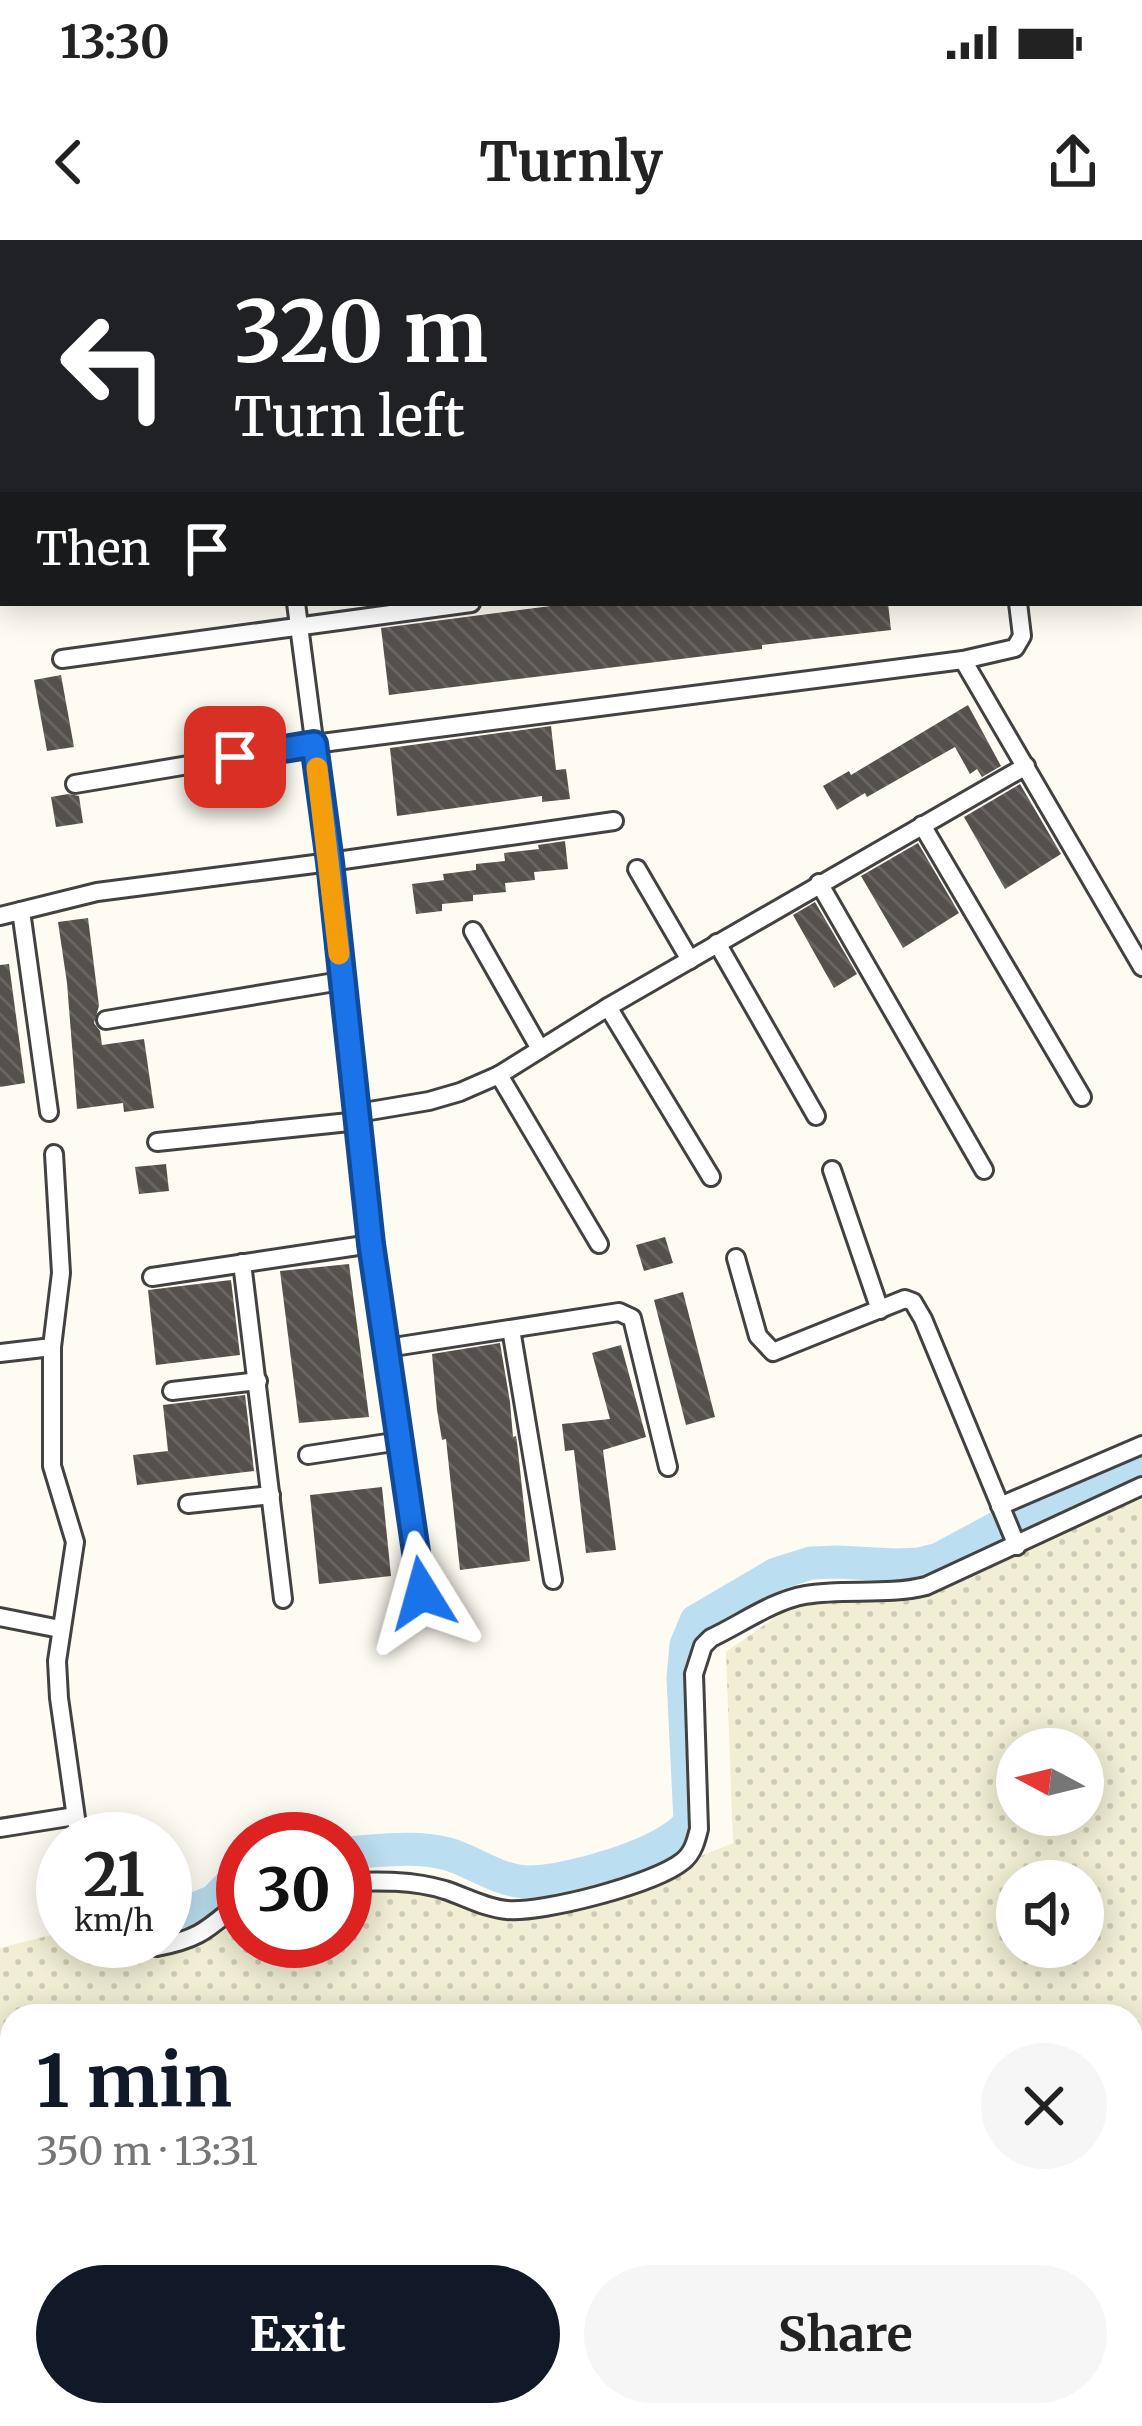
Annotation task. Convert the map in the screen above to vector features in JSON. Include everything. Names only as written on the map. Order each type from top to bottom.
[{"type":"street","points":[[296,606],[330,862],[371,1244],[422,1593]]},
{"type":"street","points":[[62,659],[449,606]]},
{"type":"street","points":[[75,784],[314,744],[963,660],[1015,648],[1022,636],[1018,606]]},
{"type":"street","points":[[963,660],[1142,967]]},
{"type":"street","points":[[158,1142],[358,1117],[460,1092],[499,1075],[819,883],[1026,766]]},
{"type":"street","points":[[0,916],[97,892],[614,821]]},
{"type":"street","points":[[922,825],[1082,1097]]},
{"type":"street","points":[[637,869],[690,960]]},
{"type":"street","points":[[819,883],[984,1170]]},
{"type":"street","points":[[21,911],[49,1112]]},
{"type":"street","points":[[473,931],[540,1048]]},
{"type":"street","points":[[717,944],[816,1116]]},
{"type":"street","points":[[106,1020],[341,981]]},
{"type":"street","points":[[608,1007],[711,1178]]},
{"type":"street","points":[[499,1075],[599,1244]]},
{"type":"street","points":[[54,1154],[61,1273],[52,1347],[52,1466],[75,1542],[57,1661],[74,1812]]},
{"type":"street","points":[[832,1170],[880,1310]]},
{"type":"street","points":[[152,1277],[371,1244]]},
{"type":"street","points":[[736,1258],[758,1336],[773,1352],[905,1299],[914,1302],[1014,1540]]},
{"type":"street","points":[[242,1263],[283,1599]]},
{"type":"street","points":[[387,1348],[619,1312],[632,1318],[668,1467]]},
{"type":"street","points":[[511,1329],[553,1580]]},
{"type":"street","points":[[0,1353],[52,1347]]},
{"type":"street","points":[[172,1391],[258,1381]]},
{"type":"street","points":[[308,1455],[400,1441]]},
{"type":"street","points":[[1001,1508],[1142,1444]]},
{"type":"street","points":[[372,1882],[405,1882],[502,1910],[527,1910],[596,1896],[668,1870],[694,1848],[699,1829],[694,1674],[703,1646],[711,1638],[799,1596],[926,1586],[1014,1540],[1142,1486]]},
{"type":"street","points":[[188,1504],[271,1496]]},
{"type":"street","points":[[0,1617],[60,1629]]},
{"type":"street","points":[[0,1828],[36,1822]]},
{"type":"shaded area","points":[[1142,1491],[1142,2004],[0,2004],[0,1948],[36,1939],[36,1968],[192,1968],[192,1939],[216,1934],[216,1968],[372,1968],[372,1881],[416,1877],[512,1907],[595,1899],[733,1843],[726,1652],[803,1598],[921,1596]]},
{"type":"building","points":[[551,606],[888,606],[891,630],[389,695],[381,628]]},
{"type":"building","points":[[61,675],[74,747],[47,751],[34,680]]},
{"type":"building","points":[[968,705],[1001,766],[982,777],[977,769],[970,774],[955,747],[837,810],[823,786],[849,771],[851,775]]},
{"type":"building","points":[[551,726],[556,770],[566,769],[570,799],[542,802],[542,796],[397,816],[390,748]]},
{"type":"building","points":[[1020,784],[1061,854],[1005,889],[964,817]]},
{"type":"building","points":[[79,796],[83,823],[56,827],[51,797]]},
{"type":"building","points":[[565,841],[568,869],[534,872],[535,880],[505,883],[506,892],[473,895],[473,901],[442,904],[442,911],[416,914],[412,884],[476,870],[476,864],[505,861],[504,853]]},
{"type":"building","points":[[918,843],[959,913],[903,948],[861,876]]},
{"type":"building","points":[[815,902],[857,974],[834,988],[793,915]]},
{"type":"building","points":[[88,918],[99,1006],[94,1023],[102,1045],[144,1039],[154,1108],[124,1112],[123,1103],[77,1109],[58,922]]},
{"type":"building","points":[[9,964],[25,1083],[0,1087],[0,965]]},
{"type":"building","points":[[166,1164],[169,1191],[139,1194],[135,1167]]},
{"type":"building","points":[[665,1237],[673,1263],[644,1271],[636,1245]]},
{"type":"building","points":[[349,1264],[369,1417],[299,1423],[280,1271]]},
{"type":"building","points":[[231,1280],[240,1355],[156,1365],[148,1290]]},
{"type":"building","points":[[683,1292],[715,1417],[686,1425],[654,1300]]},
{"type":"building","points":[[500,1343],[530,1561],[460,1570],[432,1354]]},
{"type":"building","points":[[621,1345],[646,1437],[603,1450],[616,1550],[586,1553],[574,1450],[565,1451],[562,1424],[610,1419],[592,1353]]},
{"type":"building","points":[[245,1395],[254,1471],[137,1485],[133,1455],[168,1451],[163,1405]]},
{"type":"building","points":[[382,1487],[391,1576],[319,1584],[310,1495]]},
{"type":"waterway","points":[[372,1851],[435,1851],[527,1882],[590,1872],[663,1844],[690,1821],[683,1678],[686,1645],[696,1621],[776,1574],[811,1563],[895,1565],[939,1559],[1142,1457]]},
{"type":"waterway","points":[[192,1910],[216,1899]]},
{"type":"slow traffic","points":[[317,768],[339,954]]},
{"type":"route","points":[[235,757],[314,744],[371,1244],[422,1593]]}]
